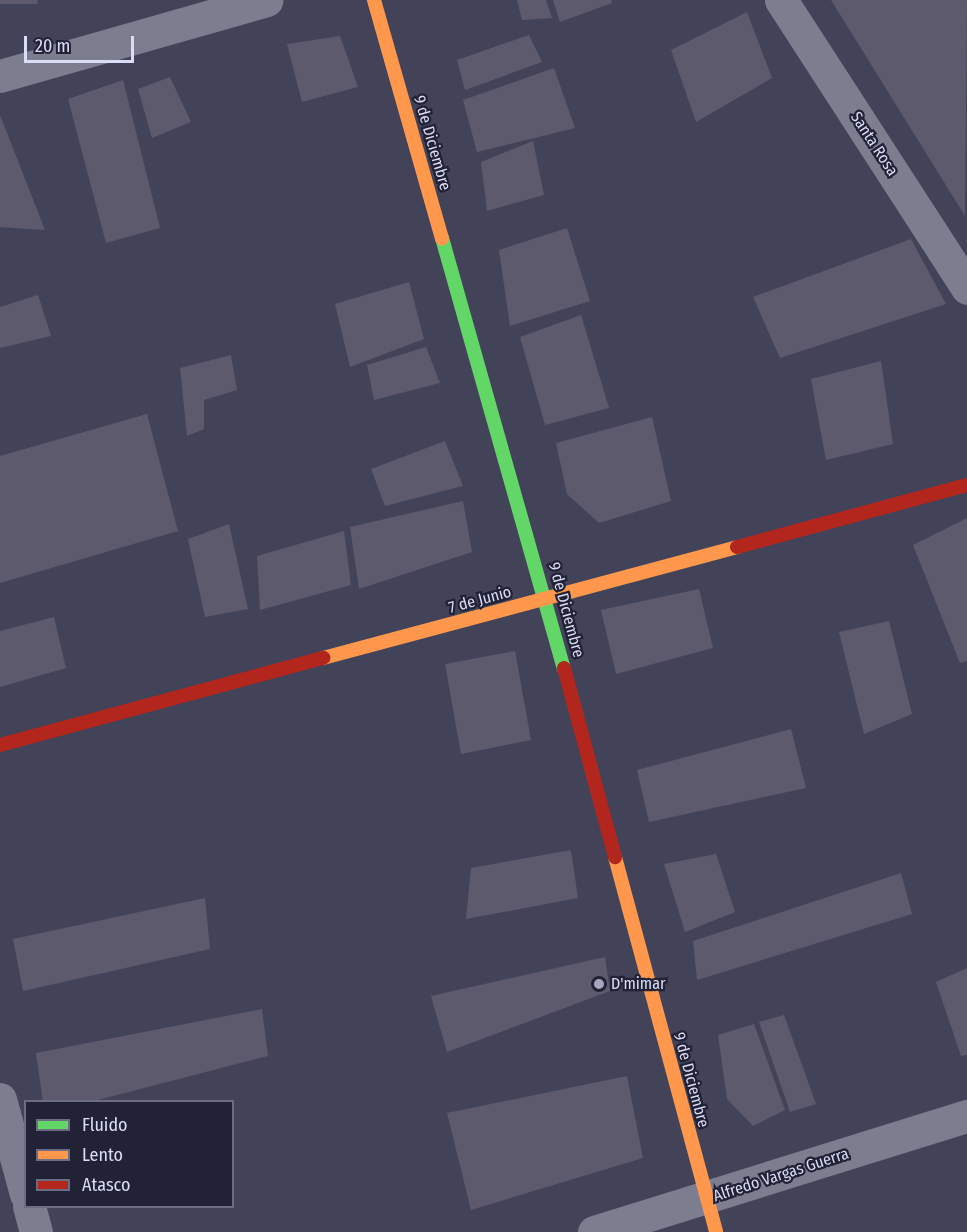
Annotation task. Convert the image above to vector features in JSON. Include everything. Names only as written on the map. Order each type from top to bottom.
[{"type":"street","points":[[0,76],[266,0]]},
{"type":"street","name":"9 de Diciembre","points":[[374,0],[546,600],[716,1232]]},
{"type":"street","name":"Santa Rosa","points":[[781,0],[967,288]]},
{"type":"street","name":"7 de Junio","points":[[0,745],[967,485]]},
{"type":"street","points":[[0,1099],[24,1187]]},
{"type":"street","name":"Alfredo Vargas Guerra","points":[[594,1232],[967,1116]]},
{"type":"street","points":[[30,1208],[36,1232]]},
{"type":"building","points":[[0,0],[37,0],[38,4],[0,4]]},
{"type":"building","points":[[517,0],[546,0],[552,18],[522,20]]},
{"type":"building","points":[[553,0],[611,0],[612,3],[560,22]]},
{"type":"building","points":[[831,0],[967,0],[965,216]]},
{"type":"building","points":[[747,12],[772,78],[696,122],[671,50]]},
{"type":"building","points":[[529,35],[542,62],[465,90],[457,60]]},
{"type":"building","points":[[340,36],[358,87],[302,102],[287,44]]},
{"type":"building","points":[[554,68],[575,128],[477,152],[463,100]]},
{"type":"building","points":[[170,77],[191,122],[152,138],[138,89]]},
{"type":"building","points":[[123,80],[160,228],[106,243],[68,99]]},
{"type":"building","points":[[0,115],[45,230],[0,227]]},
{"type":"building","points":[[533,141],[544,195],[487,211],[481,162]]},
{"type":"building","points":[[567,228],[590,301],[510,326],[499,250]]},
{"type":"building","points":[[911,239],[946,304],[780,358],[753,297]]},
{"type":"building","points":[[409,282],[424,339],[350,367],[335,304]]},
{"type":"building","points":[[38,295],[51,336],[0,348],[0,307]]},
{"type":"building","points":[[581,315],[609,408],[545,425],[520,337]]},
{"type":"building","points":[[426,347],[440,383],[374,400],[367,365]]},
{"type":"building","points":[[231,355],[237,390],[204,400],[204,429],[187,436],[180,368]]},
{"type":"building","points":[[881,361],[893,444],[826,460],[811,379]]},
{"type":"building","points":[[147,414],[178,531],[0,583],[0,456]]},
{"type":"building","points":[[652,417],[671,501],[599,523],[567,494],[556,443]]},
{"type":"building","points":[[445,441],[463,486],[385,506],[371,469]]},
{"type":"building","points":[[463,501],[472,552],[359,589],[350,527]]},
{"type":"building","points":[[967,518],[967,661],[960,663],[913,545]]},
{"type":"building","points":[[229,524],[248,609],[205,617],[188,539]]},
{"type":"building","points":[[344,531],[351,585],[260,610],[257,556]]},
{"type":"building","points":[[699,589],[713,648],[616,674],[601,610]]},
{"type":"building","points":[[54,617],[66,668],[0,687],[0,631]]},
{"type":"building","points":[[889,621],[912,714],[864,734],[839,632]]},
{"type":"building","points":[[515,651],[531,740],[461,754],[445,664]]},
{"type":"building","points":[[791,729],[806,788],[649,822],[637,770]]},
{"type":"building","points":[[571,850],[578,898],[466,919],[471,868]]},
{"type":"building","points":[[716,854],[735,912],[685,932],[664,864]]},
{"type":"building","points":[[901,873],[912,914],[697,980],[693,941]]},
{"type":"building","points":[[205,898],[210,949],[23,991],[13,939]]},
{"type":"building","points":[[605,957],[610,991],[447,1052],[431,996]]},
{"type":"building","points":[[967,968],[967,1055],[961,1056],[936,982]]},
{"type":"building","points":[[262,1009],[268,1056],[98,1100],[43,1100],[36,1053]]},
{"type":"building","points":[[784,1015],[816,1104],[790,1112],[759,1022]]},
{"type":"building","points":[[754,1024],[785,1110],[753,1126],[727,1099],[718,1035]]},
{"type":"building","points":[[627,1076],[643,1158],[471,1210],[447,1113]]},
{"type":"traffic: fast","points":[[442,238],[564,668]]},
{"type":"traffic: slow","points":[[374,0],[442,238]]},
{"type":"traffic: slow","points":[[323,658],[737,547]]},
{"type":"traffic: slow","points":[[615,857],[716,1232]]},
{"type":"traffic: jam","points":[[737,547],[967,485]]},
{"type":"traffic: jam","points":[[0,745],[323,658]]},
{"type":"traffic: jam","points":[[564,668],[615,857]]},
{"type":"place","name":"D'mimar","points":[[599,984]]}]
